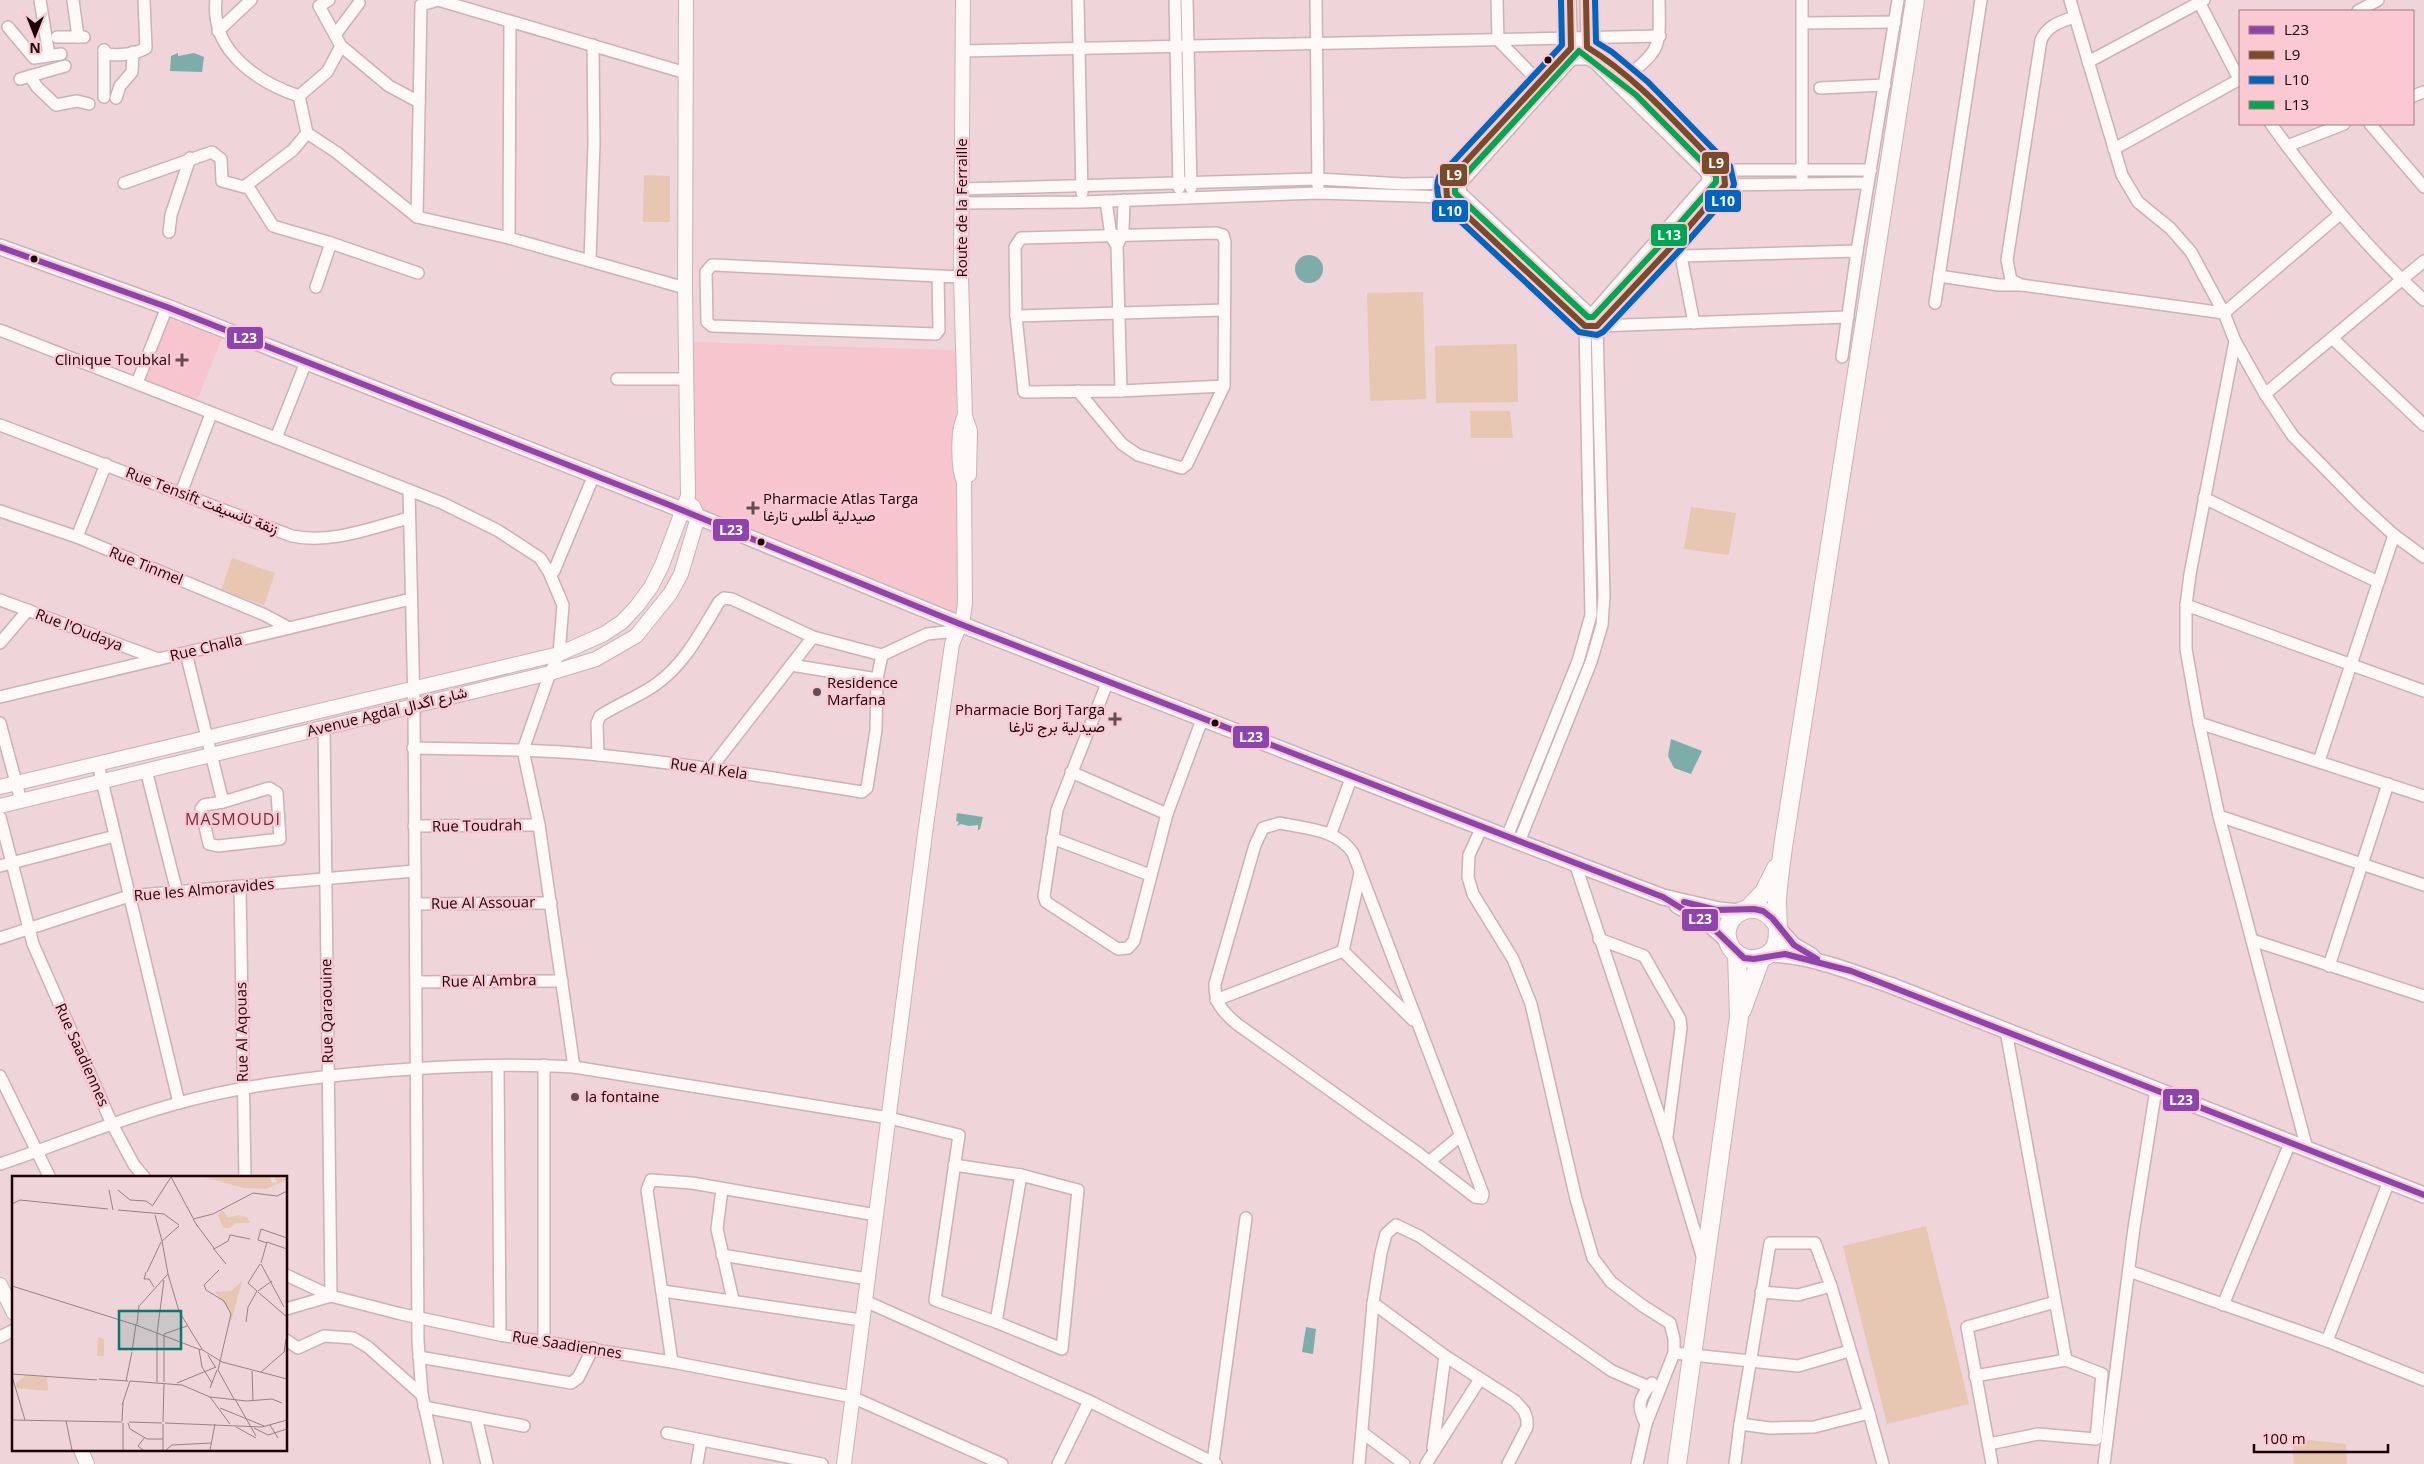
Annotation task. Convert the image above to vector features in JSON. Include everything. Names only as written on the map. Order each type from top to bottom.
[{"type":"main road","points":[[1739,1017],[1765,956],[1778,940],[1777,925],[1784,847],[1914,0]]},
{"type":"main road","points":[[0,247],[167,307],[594,475],[685,503],[698,517],[959,628],[1203,717],[1482,828],[1663,897],[1719,910],[1765,911],[1793,945],[1822,962]]},
{"type":"main road","points":[[1677,1464],[1694,1354],[1704,1264],[1739,1017],[1729,924],[1764,892],[1784,847]]},
{"type":"main road","points":[[1663,897],[1711,926],[1733,948],[1753,960],[1765,956],[1784,954],[1822,962],[1890,985],[2424,1194]]},
{"type":"street","points":[[40,0],[49,56]]},
{"type":"street","points":[[58,37],[81,37],[73,0]]},
{"type":"street","points":[[133,52],[132,72],[110,97],[104,50],[107,54],[117,56],[146,48],[144,0]]},
{"type":"street","points":[[216,0],[218,31],[239,63],[280,90],[299,96]]},
{"type":"street","points":[[329,0],[320,6],[341,46],[389,86],[419,102]]},
{"type":"street","points":[[417,216],[421,2],[438,0],[686,73]]},
{"type":"street","points":[[685,503],[686,0]]},
{"type":"street","name":"Route de la Ferraille","points":[[844,1464],[861,1320],[868,1279],[925,836],[952,644],[959,628],[964,602],[964,482],[961,469],[960,431],[965,416],[962,277],[963,0]]},
{"type":"street","points":[[1078,0],[1082,202]]},
{"type":"street","points":[[1175,0],[1182,45],[1191,182],[1186,198]]},
{"type":"street","points":[[1186,198],[1179,182],[1182,45],[1187,0]]},
{"type":"street","points":[[1316,0],[1318,194]]},
{"type":"street","points":[[1497,0],[1498,40],[1543,86]]},
{"type":"street","points":[[962,196],[1082,202],[1318,194],[1447,197],[1460,187],[1571,49],[1570,0]]},
{"type":"street","points":[[1586,0],[1588,48],[1594,62],[1710,177],[1706,186],[1591,322]]},
{"type":"street","points":[[1618,85],[1652,55],[1656,49],[1660,36],[1660,0]]},
{"type":"street","points":[[1802,0],[1802,184]]},
{"type":"street","points":[[1842,357],[1857,251],[1898,0]]},
{"type":"street","points":[[1935,303],[1981,0]]},
{"type":"street","points":[[2070,0],[2122,174],[2138,202],[2182,240],[2191,252],[2224,313],[2235,341],[2265,394],[2293,436],[2394,535],[2424,557]]},
{"type":"street","points":[[2088,62],[2200,1],[2239,77]]},
{"type":"street","points":[[218,31],[247,2]]},
{"type":"street","points":[[335,35],[359,3]]},
{"type":"street","points":[[2360,10],[2371,4]]},
{"type":"street","points":[[2021,285],[2011,280],[2007,260],[2041,40],[2045,31],[2074,17]]},
{"type":"street","points":[[509,238],[510,22]]},
{"type":"street","points":[[1803,23],[1895,22]]},
{"type":"street","points":[[8,27],[34,58],[60,54]]},
{"type":"street","points":[[963,52],[1182,45],[1498,40],[1571,49],[1660,36]]},
{"type":"street","points":[[590,261],[594,144],[593,45]]},
{"type":"street","points":[[299,96],[327,72],[341,46]]},
{"type":"street","points":[[1571,49],[1588,48],[1601,54],[1628,76],[1725,174],[1725,185],[1674,244],[1591,322]]},
{"type":"street","points":[[65,66],[25,78],[56,105],[77,101],[90,104]]},
{"type":"street","points":[[2114,149],[2239,80]]},
{"type":"street","points":[[1820,88],[1885,85]]},
{"type":"street","points":[[1543,86],[1474,150],[1446,183],[1447,197],[1591,322],[1694,323],[1848,317]]},
{"type":"street","points":[[299,96],[307,132],[336,152],[417,216],[509,238],[686,288]]},
{"type":"street","points":[[2272,125],[2340,214],[2402,280],[2424,300]]},
{"type":"street","points":[[2287,146],[2341,125]]},
{"type":"street","points":[[2371,125],[2424,187]]},
{"type":"street","points":[[124,184],[190,158],[212,152],[221,159],[222,181],[244,187],[293,150],[307,132]]},
{"type":"street","points":[[169,232],[171,216],[190,158]]},
{"type":"street","points":[[1703,170],[1871,170]]},
{"type":"street","points":[[962,196],[1082,186],[1179,182],[1318,179],[1402,184],[1446,183],[1460,187],[1591,322],[1604,596],[1602,625],[1590,662],[1513,840]]},
{"type":"street","points":[[1706,186],[1868,183]]},
{"type":"street","points":[[247,185],[273,226],[418,273]]},
{"type":"street","points":[[1121,391],[1117,239],[1124,200]]},
{"type":"street","points":[[1106,201],[1117,239]]},
{"type":"street","points":[[1940,276],[1999,285],[2021,285],[2224,313],[2340,214]]},
{"type":"street","points":[[1078,391],[1130,451],[1182,468],[1188,464],[1224,386],[1225,242],[1223,235],[1216,233],[1117,239],[1021,238],[1015,247],[1016,316],[1022,390],[1027,393],[1078,391],[1121,391],[1224,386]]},
{"type":"street","points":[[316,287],[332,244]]},
{"type":"street","points":[[1674,244],[1681,256],[1694,323]]},
{"type":"street","points":[[1681,256],[1857,251]]},
{"type":"street","points":[[2265,394],[2424,261]]},
{"type":"street","points":[[938,276],[940,296],[939,330],[934,334],[712,326],[707,322],[706,272],[712,265],[962,277]]},
{"type":"street","points":[[138,383],[167,307]]},
{"type":"street","points":[[1016,316],[1224,310]]},
{"type":"street","points":[[0,330],[469,515],[521,544],[540,558],[549,572],[563,605],[559,654],[550,673],[523,750],[539,825],[574,1067]]},
{"type":"street","points":[[2332,338],[2424,425]]},
{"type":"street","points":[[2235,341],[2204,498],[2186,605],[2186,649],[2198,723],[2219,816],[2307,1149]]},
{"type":"street","points":[[276,438],[306,362]]},
{"type":"street","points":[[617,379],[686,379]]},
{"type":"street","points":[[181,493],[211,414]]},
{"type":"street","name":"Rue Tensift زنقة تانسيفت","points":[[0,425],[292,536],[303,538],[330,537],[409,518]]},
{"type":"street","points":[[77,537],[106,464]]},
{"type":"street","points":[[554,571],[594,475]]},
{"type":"street","points":[[409,490],[412,689],[414,706],[414,904],[419,1357],[424,1408],[437,1464]]},
{"type":"street","points":[[2204,498],[2378,582]]},
{"type":"street","name":"Avenue Agdal شارع اگدال","points":[[0,787],[559,654],[604,634],[622,622],[637,606],[651,587],[662,565],[685,503]]},
{"type":"street","name":"Rue Tinmel","points":[[0,510],[77,537],[265,615],[289,628]]},
{"type":"street","name":"Avenue Agdal شارع اگدال","points":[[0,806],[550,673],[596,659],[636,636],[653,617],[674,588],[681,574],[698,517]]},
{"type":"street","points":[[2320,761],[2394,535]]},
{"type":"street","points":[[598,755],[597,723],[600,716],[646,691],[668,675],[694,645],[719,602],[724,598],[732,599],[813,637],[882,655],[927,634],[959,628]]},
{"type":"street","name":"Rue Challa","points":[[0,697],[412,599]]},
{"type":"street","name":"Rue l'Oudaya","points":[[0,600],[158,659]]},
{"type":"street","points":[[2186,605],[2424,691]]},
{"type":"street","points":[[0,643],[28,610]]},
{"type":"street","points":[[711,768],[813,637]]},
{"type":"street","points":[[186,653],[223,802]]},
{"type":"street","name":"Rue Al Kela","points":[[413,748],[523,750],[598,755],[711,768],[864,792],[867,788],[876,730],[877,679],[882,655]]},
{"type":"street","points":[[791,665],[877,679]]},
{"type":"street","points":[[1108,681],[1057,810],[1044,893],[1046,902],[1118,949],[1128,948],[1133,944],[1167,814],[1203,717]]},
{"type":"street","points":[[0,723],[21,800]]},
{"type":"street","points":[[2198,723],[2424,796]]},
{"type":"street","name":"Rue Qaraouine","points":[[324,727],[331,1296]]},
{"type":"street","points":[[98,764],[179,1103]]},
{"type":"street","points":[[146,770],[177,892]]},
{"type":"street","points":[[1072,772],[1167,814]]},
{"type":"street","points":[[1331,834],[1352,776]]},
{"type":"street","points":[[2328,966],[2388,784]]},
{"type":"street","points":[[264,789],[273,789],[277,793],[280,810],[280,839],[218,846],[210,844],[203,823],[202,807],[223,802],[264,789]]},
{"type":"street","points":[[2219,816],[2424,885]]},
{"type":"street","name":"Rue Saadiennes","points":[[0,817],[6,864],[42,965],[112,1124],[134,1165],[143,1176]]},
{"type":"street","points":[[1280,823],[1331,834],[1348,846],[1360,873],[1459,1137],[1483,1194],[1482,1198],[1476,1197],[1237,1024],[1224,1012],[1216,1000],[1216,984],[1260,832],[1268,825],[1280,823]]},
{"type":"street","name":"Rue Toudrah","points":[[414,826],[539,825]]},
{"type":"street","points":[[1482,828],[1470,855],[1468,877],[1473,894],[1513,959],[1531,1004],[1576,1200],[1593,1258],[1611,1282],[1643,1306],[1670,1322],[1674,1339],[1674,1353],[1646,1424],[1637,1464]]},
{"type":"street","points":[[6,864],[115,836]]},
{"type":"street","points":[[1052,838],[1150,875]]},
{"type":"street","points":[[1575,863],[1667,1139],[1704,1264]]},
{"type":"street","name":"Rue les Almoravides","points":[[0,938],[27,927],[129,896],[414,871]]},
{"type":"street","points":[[1343,951],[1360,873]]},
{"type":"street","name":"Rue Al Aqouas","points":[[240,887],[245,1176]]},
{"type":"street","name":"Rue Al Assouar","points":[[414,904],[551,903]]},
{"type":"street","points":[[1599,939],[1644,956],[1680,1019],[1681,1028],[1667,1139]]},
{"type":"street","points":[[2252,940],[2424,996]]},
{"type":"street","points":[[1216,1000],[1343,951]]},
{"type":"street","points":[[1343,951],[1416,1023]]},
{"type":"street","name":"Rue Al Ambra","points":[[416,982],[562,981]]},
{"type":"street","points":[[2006,1030],[2066,1360]]},
{"type":"street","points":[[0,1164],[112,1124],[179,1103],[243,1088],[416,1067],[544,1065],[574,1067],[889,1118],[960,1134],[954,1165],[935,1300],[1062,1349],[1078,1190],[1021,1175],[954,1165]]},
{"type":"street","points":[[544,1065],[544,1342]]},
{"type":"street","points":[[498,1066],[500,1335]]},
{"type":"street","points":[[0,1076],[4,1093],[49,1176]]},
{"type":"street","points":[[2104,1464],[2144,1154],[2156,1089]]},
{"type":"street","points":[[1430,1162],[1459,1137]]},
{"type":"street","points":[[2224,1305],[2290,1143]]},
{"type":"street","points":[[996,1322],[1021,1175]]},
{"type":"street","points":[[672,1362],[649,1200],[649,1182],[674,1181],[876,1215]]},
{"type":"street","points":[[2327,1342],[2389,1181]]},
{"type":"street","points":[[722,1189],[717,1229],[733,1300]]},
{"type":"street","points":[[865,1301],[1089,1402],[1214,1463],[1246,1218]]},
{"type":"street","points":[[1360,1464],[1374,1303],[1383,1241],[1386,1234],[1396,1225],[1419,1236],[1612,1370],[1649,1387]]},
{"type":"street","points":[[1735,1464],[1770,1243],[1815,1243],[1831,1286],[1883,1464]]},
{"type":"street","points":[[722,1255],[868,1279]]},
{"type":"street","points":[[2129,1271],[2327,1342],[2424,1380]]},
{"type":"street","name":"Rue Saadiennes","points":[[288,1275],[331,1296],[500,1335],[593,1348],[852,1397],[1002,1464]]},
{"type":"street","points":[[0,1285],[12,1309]]},
{"type":"street","points":[[1761,1292],[1798,1295],[1831,1286]]},
{"type":"street","points":[[663,1291],[861,1320]]},
{"type":"street","points":[[288,1308],[331,1296]]},
{"type":"street","points":[[1992,1464],[1967,1326],[2055,1302]]},
{"type":"street","points":[[1374,1303],[1446,1356],[1515,1401],[1524,1411],[1527,1427],[1508,1464]]},
{"type":"street","points":[[0,1337],[12,1331]]},
{"type":"street","points":[[288,1341],[298,1348],[324,1336],[353,1338],[368,1347],[422,1395]]},
{"type":"street","points":[[419,1357],[571,1383],[578,1378],[593,1348]]},
{"type":"street","points":[[1674,1353],[1798,1366],[1849,1352]]},
{"type":"street","points":[[1432,1452],[1446,1356]]},
{"type":"street","points":[[1975,1376],[2066,1360],[2102,1374],[2096,1439],[2038,1434],[1989,1444]]},
{"type":"street","points":[[1426,1464],[1480,1379]]},
{"type":"street","points":[[1646,1424],[1640,1412],[1640,1406],[1653,1382],[1664,1380]]},
{"type":"street","points":[[1058,1464],[1089,1402]]},
{"type":"street","points":[[424,1408],[524,1426]]},
{"type":"street","points":[[1740,1424],[1770,1428],[1814,1427],[1869,1412]]},
{"type":"street","points":[[476,1418],[487,1464]]},
{"type":"street","points":[[667,1433],[701,1440],[768,1459],[822,1464]]},
{"type":"street","points":[[1363,1433],[1404,1464]]},
{"type":"street","points":[[697,1464],[701,1440]]},
{"type":"shaded area","points":[[644,175],[670,176],[670,222],[643,222]]},
{"type":"shaded area","points":[[1423,292],[1426,399],[1370,401],[1367,293]]},
{"type":"shaded area","name":"Clinique Toubkal","points":[[168,317],[222,338],[196,403],[142,381]]},
{"type":"shaded area","points":[[694,342],[950,350],[956,353],[959,610],[953,614],[687,508],[692,344]]},
{"type":"shaded area","points":[[1517,344],[1518,402],[1436,403],[1435,346]]},
{"type":"shaded area","points":[[1470,411],[1510,411],[1513,438],[1471,438]]},
{"type":"shaded area","points":[[1691,507],[1736,513],[1729,555],[1684,549]]},
{"type":"shaded area","points":[[232,558],[275,573],[264,605],[221,591]]},
{"type":"shaded area","points":[[1926,1226],[1969,1404],[1887,1424],[1843,1246]]},
{"type":"shaded area","points":[[2292,1438],[2346,1444],[2347,1464],[2294,1464]]},
{"type":"water","points":[[178,53],[178,56],[194,53],[204,57],[202,72],[170,71],[171,56]]},
{"type":"water","points":[[1309,255],[1319,259],[1323,269],[1319,279],[1309,283],[1299,279],[1295,269],[1299,259]]},
{"type":"water","points":[[1671,739],[1702,751],[1691,774],[1674,768],[1668,756]]},
{"type":"water","points":[[957,813],[983,817],[980,829],[978,830],[978,825],[969,826],[961,824],[957,826],[959,822],[956,821]]},
{"type":"water","points":[[1306,1327],[1316,1329],[1313,1354],[1302,1352]]},
{"type":"transit line","name":"L10","points":[[1561,0],[1562,45],[1439,177],[1437,190],[1441,203],[1579,332],[1597,335],[1603,332],[1680,250],[1732,191],[1734,184],[1730,166],[1648,82],[1612,52],[1596,42],[1595,0]]},
{"type":"transit line","name":"L9","points":[[1570,0],[1571,48],[1446,183],[1447,197],[1585,326],[1597,326],[1674,244],[1725,185],[1724,172],[1659,105],[1625,74],[1587,47],[1586,0]]},
{"type":"transit line","name":"L13","points":[[1579,51],[1636,95],[1716,176],[1716,182],[1593,317],[1588,317],[1455,193],[1455,186],[1579,51]]},
{"type":"transit line","name":"L23","points":[[0,247],[167,307],[667,504],[960,624],[1663,897],[1712,927],[1744,958],[1754,959],[1785,954],[1851,971],[2424,1195]]},
{"type":"transit line","name":"L23","points":[[1684,902],[1717,910],[1754,909],[1763,911],[1772,918],[1794,945],[1817,959]]},
{"type":"place","name":"Clinique Toubkal","points":[[182,360]]},
{"type":"place","name":"Pharmacie Atlas Targa صيدلية أطلس تارغا","points":[[753,508]]},
{"type":"place","name":"Residence Marfana","points":[[817,692]]},
{"type":"place","name":"Pharmacie Borj Targa صيدلية برج تارغا","points":[[1115,719]]},
{"type":"place","name":"la fontaine","points":[[575,1097]]},
{"type":"district","name":"MASMOUDI","points":[[233,819]]}]
